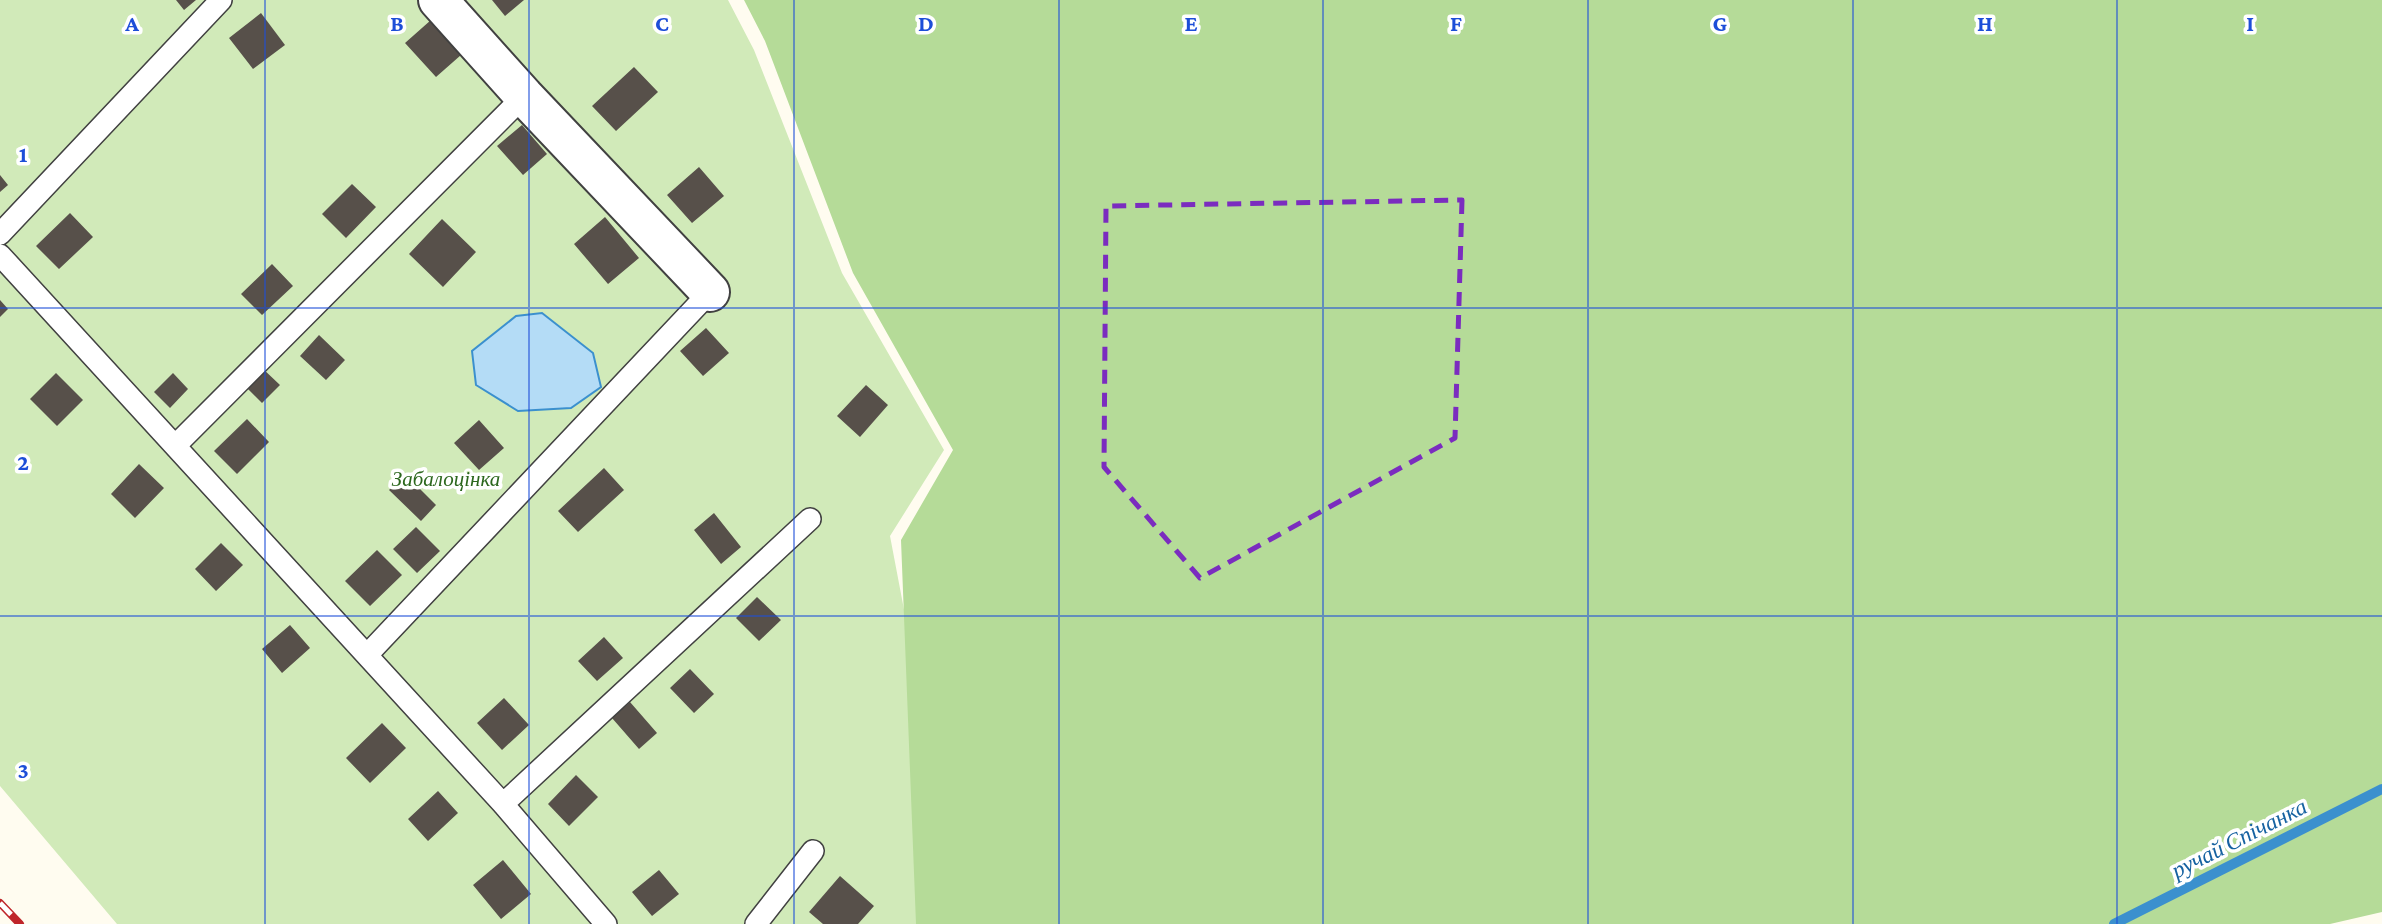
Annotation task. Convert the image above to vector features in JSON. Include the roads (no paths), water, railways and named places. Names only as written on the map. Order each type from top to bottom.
[{"type":"street","points":[[438,0],[524,96],[710,292]]},
{"type":"lane","points":[[0,233],[221,0]]},
{"type":"lane","points":[[175,446],[524,96]]},
{"type":"lane","points":[[0,255],[503,803],[606,924]]},
{"type":"lane","points":[[367,655],[710,292]]},
{"type":"lane","points":[[503,803],[810,519]]},
{"type":"lane","points":[[756,924],[813,851]]},
{"type":"water","points":[[542,313],[593,353],[601,387],[571,408],[518,411],[476,385],[472,351],[516,316]]},
{"type":"waterway","name":"ручай Спічанка","points":[[2114,924],[2382,789]]},
{"type":"railway","points":[[0,903],[20,924]]},
{"type":"park label","name":"Забалоцінка","points":[[446,479]]}]
